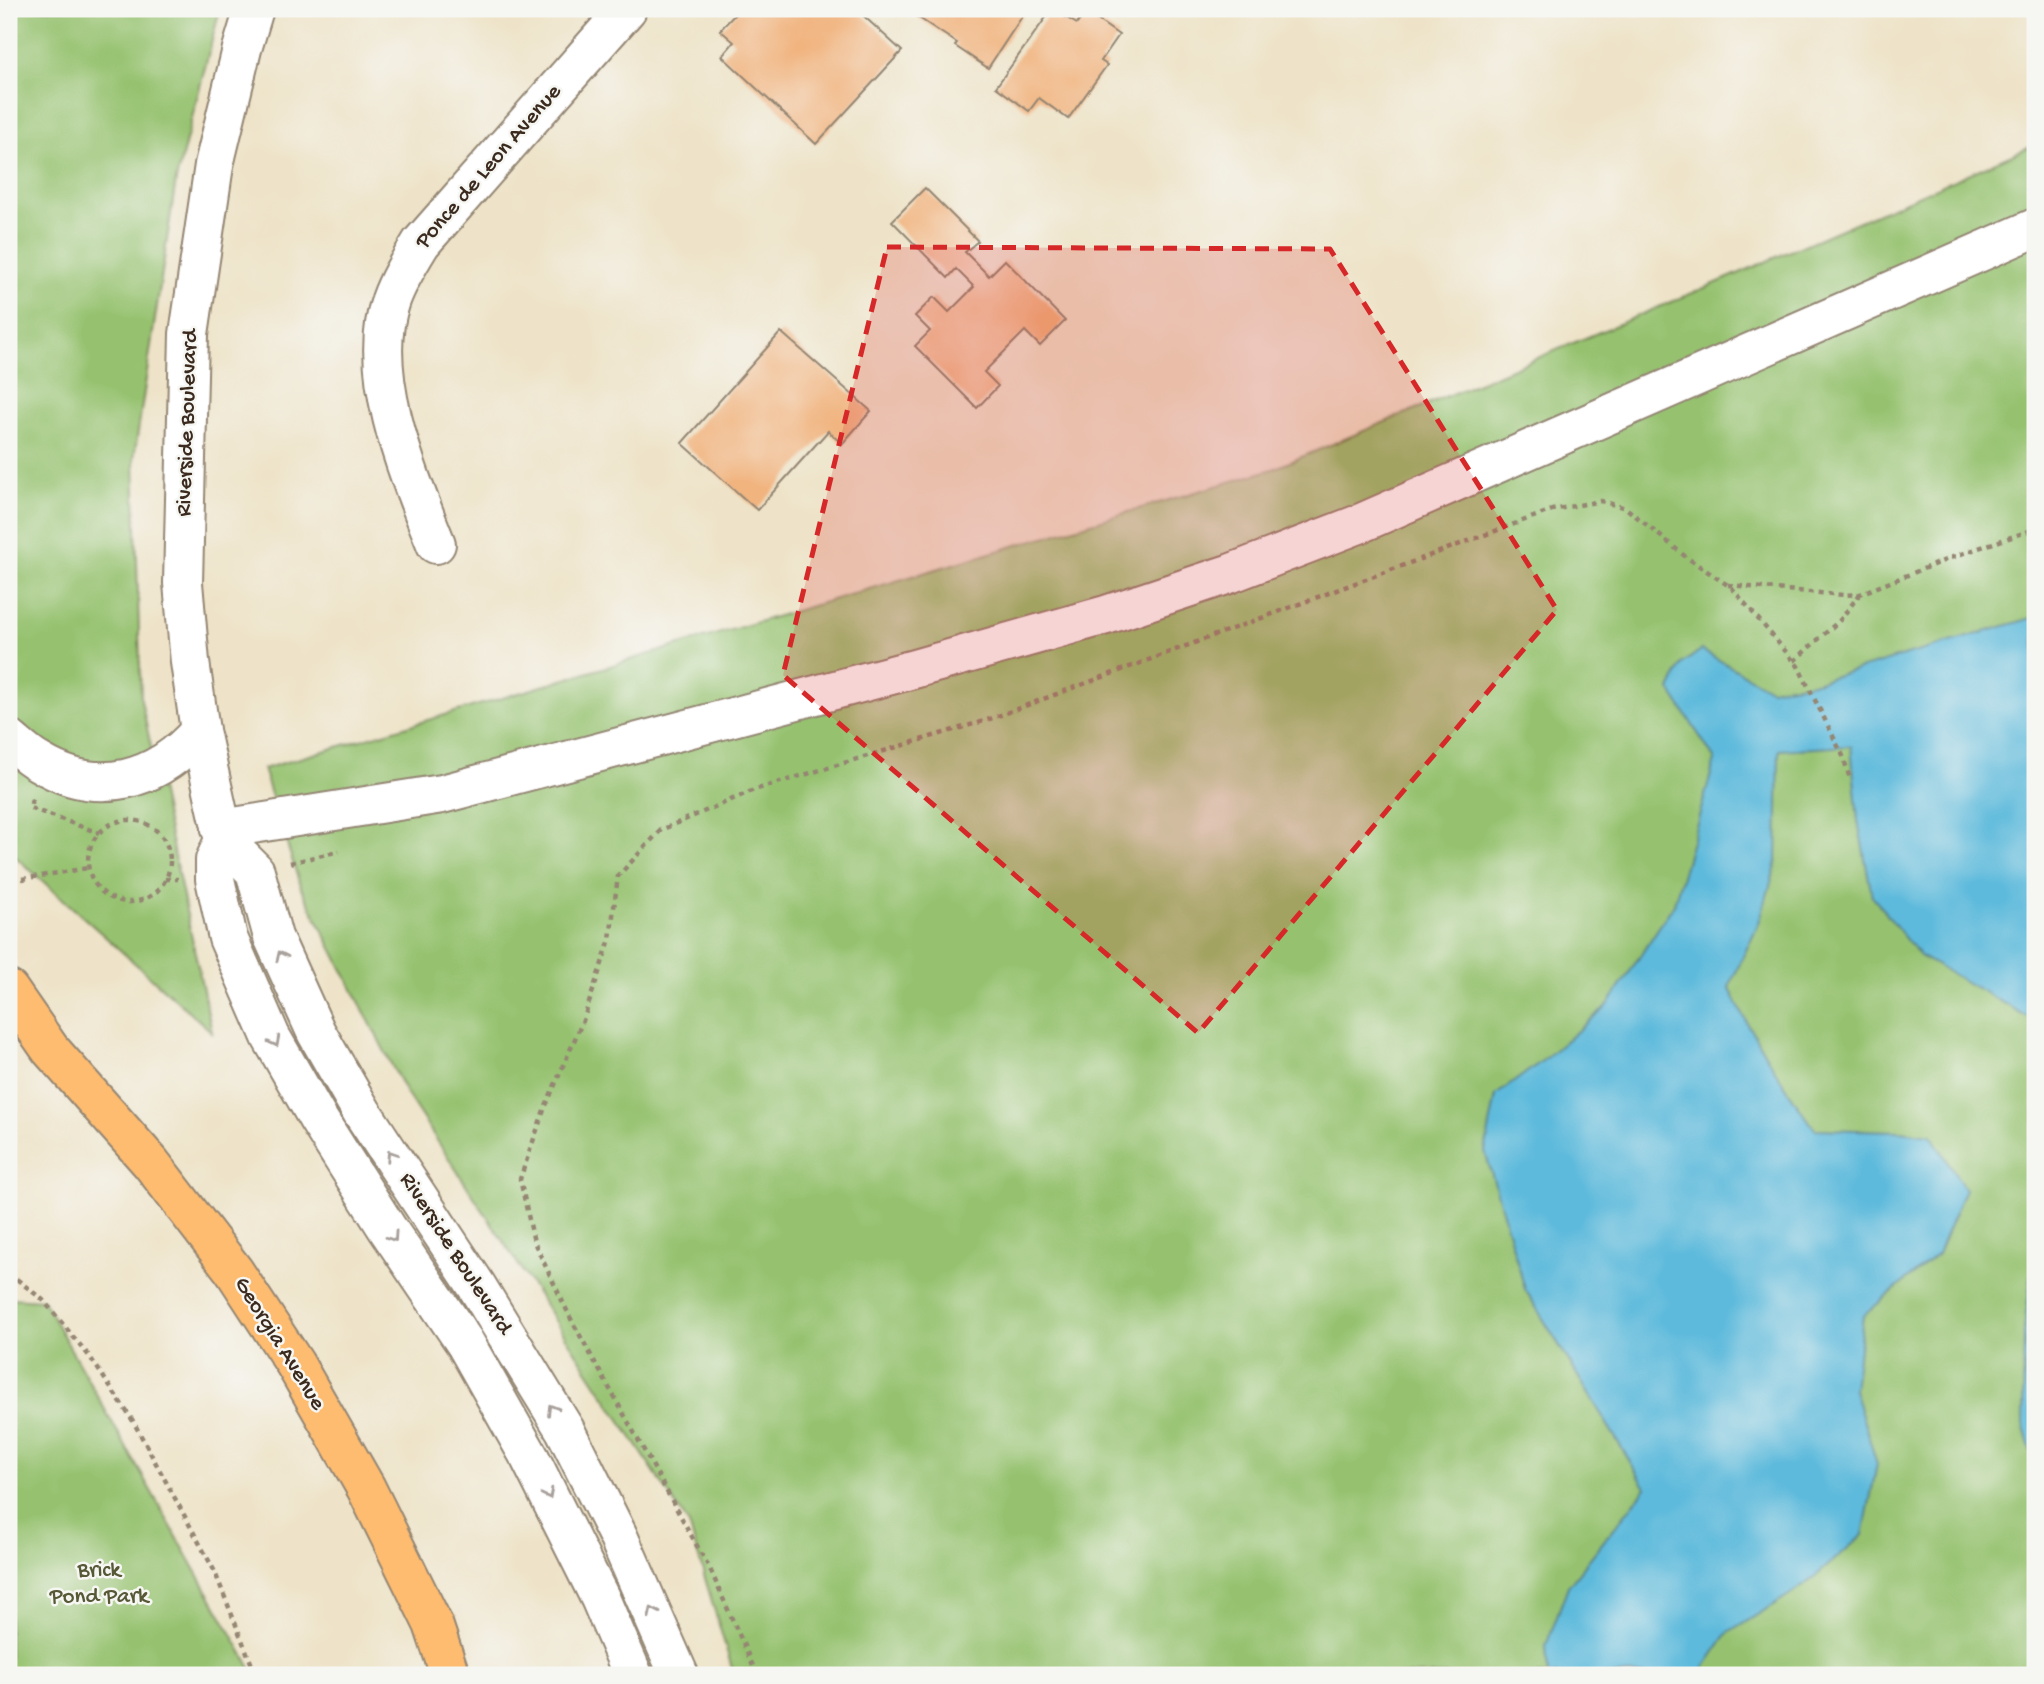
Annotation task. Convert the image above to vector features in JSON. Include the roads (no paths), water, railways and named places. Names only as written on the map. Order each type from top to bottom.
[{"type":"main road","name":"Georgia Avenue","points":[[9,990],[50,1049],[151,1163],[234,1271],[295,1364],[366,1488],[433,1624],[450,1675]]},
{"type":"main road","name":"Georgia Avenue","points":[[9,1028],[50,1049]]},
{"type":"street","name":"Riverside Boulevard","points":[[254,9],[214,165],[189,334],[183,583],[200,731],[222,835],[215,860],[215,879],[228,938],[271,1037],[346,1163],[465,1343],[517,1435],[600,1598],[633,1675]]},
{"type":"street","name":"Ponce de Leon Avenue","points":[[436,544],[398,439],[382,367],[390,302],[421,243],[627,9]]},
{"type":"street","points":[[222,835],[442,794],[914,669],[1118,611],[1229,574],[1359,524],[2035,228]]},
{"type":"street","points":[[9,739],[38,762],[68,776],[92,781],[116,780],[141,775],[163,765],[184,750],[200,731]]},
{"type":"street","name":"Riverside Boulevard","points":[[222,835],[255,871],[273,937],[316,1032],[362,1112],[476,1285],[565,1430],[618,1536],[679,1675]]},
{"type":"water","points":[[2035,617],[2035,1021],[1920,956],[1872,896],[1858,821],[1851,746],[1779,750],[1777,862],[1760,920],[1729,987],[1769,1060],[1815,1129],[1900,1131],[1931,1135],[1965,1189],[1938,1254],[1863,1316],[1854,1390],[1877,1464],[1863,1535],[1808,1583],[1727,1634],[1699,1675],[1548,1675],[1546,1646],[1568,1586],[1646,1488],[1525,1289],[1485,1151],[1496,1095],[1542,1061],[1608,1005],[1674,904],[1715,760],[1670,690],[1682,664],[1701,650],[1770,689],[1812,683]]},
{"type":"water","points":[[2035,1247],[2035,1466],[2023,1424],[2024,1329]]},
{"type":"park label","name":"Brick Pond Park","points":[[99,1584]]}]
